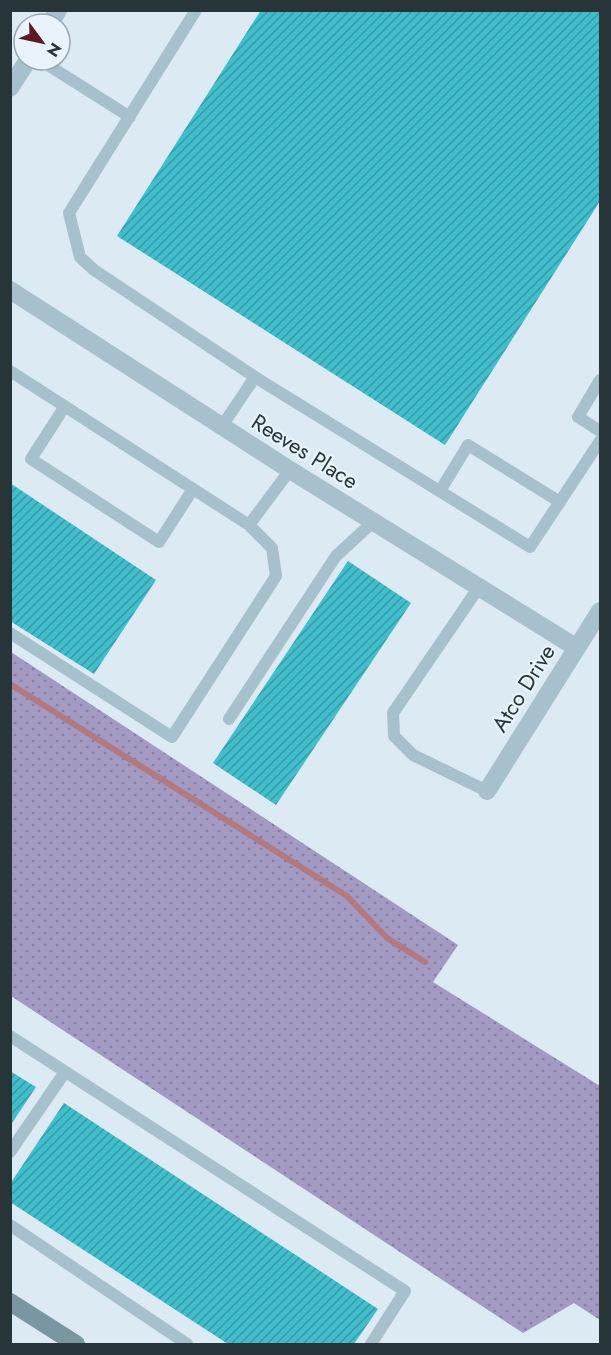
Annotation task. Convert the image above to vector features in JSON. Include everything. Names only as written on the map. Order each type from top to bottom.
[{"type":"main road","points":[[10,1302],[76,1344]]},
{"type":"street","points":[[10,88],[20,72]]},
{"type":"street","name":"Reeves Place","points":[[10,290],[290,470],[577,648]]},
{"type":"street","name":"Atco Drive","points":[[487,791],[600,611]]},
{"type":"lane","points":[[196,10],[69,213],[80,257],[94,270],[255,377],[530,547],[600,441]]},
{"type":"lane","points":[[59,72],[130,117]]},
{"type":"lane","points":[[10,371],[249,525],[272,548],[276,576],[172,737],[10,633]]},
{"type":"lane","points":[[222,426],[255,377]]},
{"type":"lane","points":[[600,380],[578,417],[600,431]]},
{"type":"lane","points":[[65,406],[31,459],[139,530],[159,542],[193,489]]},
{"type":"lane","points":[[440,491],[468,445],[560,502]]},
{"type":"lane","points":[[249,525],[290,470]]},
{"type":"lane","points":[[229,719],[336,556],[373,522]]},
{"type":"lane","points":[[479,587],[393,713],[394,736],[413,756],[487,791]]},
{"type":"lane","points":[[10,1036],[405,1291],[371,1344]]},
{"type":"lane","points":[[10,1152],[65,1071]]},
{"type":"lane","points":[[10,1225],[187,1344]]},
{"type":"shaded area","points":[[11,652],[458,945],[433,982],[600,1086],[600,1320],[574,1303],[523,1333],[11,996]]},
{"type":"building","points":[[261,10],[600,10],[600,201],[445,445],[117,236]]},
{"type":"building","points":[[10,483],[156,580],[94,674],[10,621]]},
{"type":"building","points":[[348,561],[411,603],[276,805],[213,763]]},
{"type":"building","points":[[10,1071],[36,1087],[10,1126]]},
{"type":"building","points":[[64,1103],[378,1309],[354,1344],[228,1344],[10,1202],[10,1184]]},
{"type":"waterway","points":[[10,684],[347,896],[387,938],[425,962]]}]
